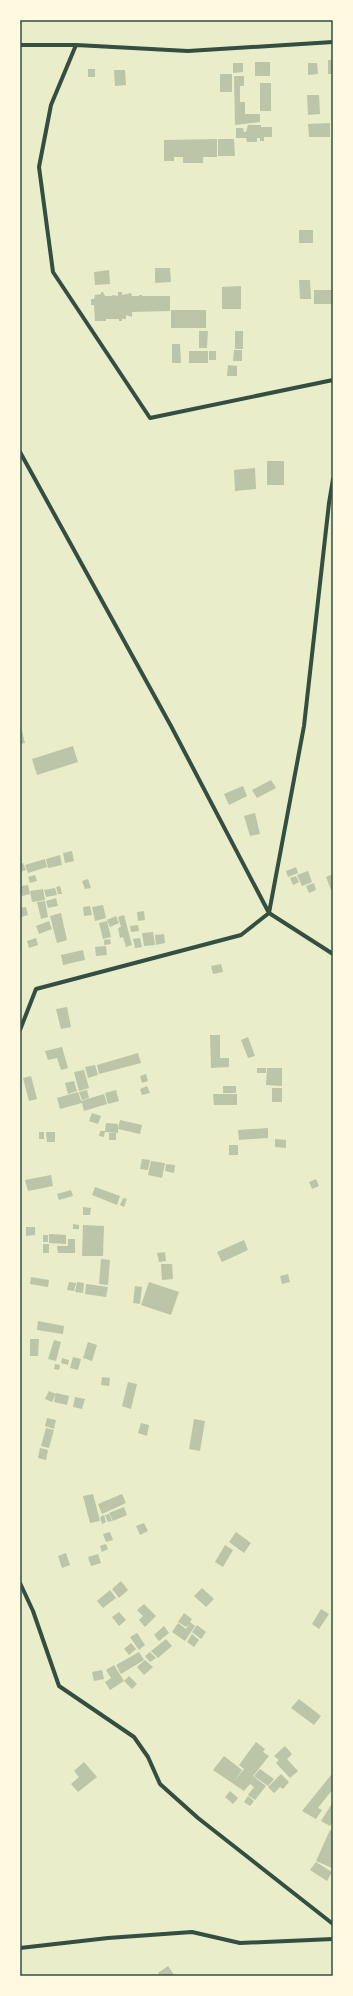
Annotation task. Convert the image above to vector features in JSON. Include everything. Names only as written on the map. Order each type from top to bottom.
[{"type":"street","points":[[20,45],[76,45],[188,51],[333,42]]},
{"type":"street","points":[[76,45],[51,105],[39,167],[53,272],[150,418],[333,380]]},
{"type":"street","points":[[20,452],[171,726],[269,913],[333,954]]},
{"type":"street","points":[[20,1030],[36,989],[241,935],[269,913],[304,726],[328,511],[333,479]]},
{"type":"street","points":[[20,1584],[33,1611],[59,1686],[134,1736],[148,1757],[160,1784],[198,1818],[333,1924]]},
{"type":"street","points":[[20,1948],[108,1938],[192,1932],[240,1943],[333,1939]]},
{"type":"building","points":[[328,60],[333,60],[333,74],[328,74]]},
{"type":"building","points":[[255,62],[270,62],[270,76],[255,76]]},
{"type":"building","points":[[233,63],[243,63],[243,72],[233,73]]},
{"type":"building","points":[[308,63],[317,63],[318,74],[308,75]]},
{"type":"building","points":[[88,69],[95,69],[95,77],[88,77]]},
{"type":"building","points":[[114,70],[125,70],[126,85],[115,86]]},
{"type":"building","points":[[220,74],[232,74],[232,92],[220,92]]},
{"type":"building","points":[[234,76],[244,76],[244,86],[240,86],[240,102],[245,102],[245,114],[260,114],[260,122],[235,125]]},
{"type":"building","points":[[260,83],[271,83],[271,111],[260,111]]},
{"type":"building","points":[[307,95],[319,95],[320,114],[308,115]]},
{"type":"building","points":[[330,123],[330,137],[309,137],[308,124]]},
{"type":"building","points":[[248,125],[272,127],[272,137],[264,137],[264,141],[260,141],[260,138],[257,138],[257,142],[247,142],[246,138],[236,138],[236,128],[243,128],[244,132],[246,132]]},
{"type":"building","points":[[217,139],[217,157],[203,157],[203,163],[183,163],[183,157],[174,157],[174,161],[164,161],[164,140]]},
{"type":"building","points":[[218,139],[234,139],[235,156],[218,156]]},
{"type":"building","points":[[299,230],[313,230],[313,243],[299,243]]},
{"type":"building","points":[[155,268],[170,268],[171,282],[155,283]]},
{"type":"building","points":[[109,270],[110,284],[95,285],[94,272]]},
{"type":"building","points":[[299,280],[310,280],[311,299],[300,299]]},
{"type":"building","points":[[241,286],[241,309],[222,309],[222,287]]},
{"type":"building","points":[[314,290],[333,290],[333,304],[314,304]]},
{"type":"building","points":[[101,292],[103,292],[105,296],[118,296],[118,292],[122,292],[122,295],[131,293],[132,296],[170,296],[170,311],[132,312],[132,317],[126,315],[126,319],[122,319],[122,321],[119,321],[119,319],[106,319],[106,321],[95,321],[94,305],[91,305],[91,299],[94,299],[95,295],[101,294]]},
{"type":"building","points":[[171,310],[206,310],[206,328],[171,328]]},
{"type":"building","points":[[199,331],[208,331],[207,348],[199,348]]},
{"type":"building","points":[[235,331],[243,331],[243,349],[235,349]]},
{"type":"building","points":[[172,344],[180,344],[181,363],[172,363]]},
{"type":"building","points":[[234,350],[242,350],[242,361],[233,361]]},
{"type":"building","points":[[189,351],[208,351],[208,363],[189,363]]},
{"type":"building","points":[[209,351],[216,351],[216,360],[209,360]]},
{"type":"building","points":[[228,365],[237,366],[237,376],[227,376]]},
{"type":"building","points":[[267,461],[284,461],[284,485],[267,485]]},
{"type":"building","points":[[255,468],[256,489],[235,491],[234,470]]},
{"type":"building","points":[[22,731],[25,743],[20,744],[20,732]]},
{"type":"building","points":[[73,746],[78,762],[37,775],[32,759]]},
{"type":"building","points":[[271,780],[276,788],[257,798],[252,790]]},
{"type":"building","points":[[243,786],[247,796],[229,805],[224,794]]},
{"type":"building","points":[[255,813],[260,834],[250,836],[244,816]]},
{"type":"building","points":[[72,851],[74,861],[65,863],[63,853]]},
{"type":"building","points":[[60,855],[62,865],[48,868],[46,859]]},
{"type":"building","points":[[45,859],[47,867],[28,873],[25,865]]},
{"type":"building","points":[[23,863],[26,870],[20,872],[20,864]]},
{"type":"building","points":[[296,867],[298,873],[288,877],[286,871]]},
{"type":"building","points":[[308,871],[312,882],[302,886],[297,875]]},
{"type":"building","points":[[333,874],[333,889],[331,890],[326,877]]},
{"type":"building","points":[[35,875],[37,881],[30,883],[28,877]]},
{"type":"building","points":[[296,876],[299,882],[293,885],[290,878]]},
{"type":"building","points":[[88,879],[91,888],[85,889],[82,881]]},
{"type":"building","points":[[314,883],[316,890],[309,893],[306,886]]},
{"type":"building","points":[[28,885],[30,894],[22,896],[20,886]]},
{"type":"building","points":[[60,886],[62,894],[58,894],[56,887]]},
{"type":"building","points":[[55,888],[57,895],[46,897],[44,890]]},
{"type":"building","points":[[43,889],[45,900],[32,902],[30,891]]},
{"type":"building","points":[[56,898],[58,906],[48,908],[46,901]]},
{"type":"building","points":[[45,901],[48,917],[41,919],[37,902]]},
{"type":"building","points":[[103,905],[106,918],[95,921],[92,907]]},
{"type":"building","points":[[90,906],[92,915],[84,916],[83,907]]},
{"type":"building","points":[[26,907],[28,915],[21,917],[20,908]]},
{"type":"building","points":[[144,911],[145,920],[138,921],[137,912]]},
{"type":"building","points":[[61,913],[67,940],[57,943],[50,916]]},
{"type":"building","points":[[124,915],[132,945],[126,947],[123,937],[120,938],[118,928],[121,927],[118,917]]},
{"type":"building","points":[[116,916],[119,923],[110,927],[107,920]]},
{"type":"building","points":[[49,921],[52,929],[39,934],[36,926]]},
{"type":"building","points":[[107,921],[111,937],[103,939],[99,923]]},
{"type":"building","points":[[138,925],[139,931],[131,932],[130,926]]},
{"type":"building","points":[[153,932],[155,945],[144,946],[142,933]]},
{"type":"building","points":[[164,934],[165,943],[156,945],[155,935]]},
{"type":"building","points":[[36,938],[38,945],[29,948],[27,941]]},
{"type":"building","points":[[140,938],[142,947],[135,948],[133,939]]},
{"type":"building","points":[[110,939],[111,944],[104,945],[104,940]]},
{"type":"building","points":[[106,946],[107,955],[96,956],[95,947]]},
{"type":"building","points":[[83,950],[85,960],[63,965],[61,955]]},
{"type":"building","points":[[221,964],[223,972],[213,974],[211,966]]},
{"type":"building","points":[[67,1007],[71,1027],[61,1029],[56,1009]]},
{"type":"building","points":[[210,1035],[220,1035],[220,1058],[229,1058],[229,1067],[211,1068]]},
{"type":"building","points":[[248,1037],[255,1056],[248,1058],[241,1040]]},
{"type":"building","points":[[62,1047],[68,1068],[61,1070],[57,1058],[48,1060],[45,1051]]},
{"type":"building","points":[[138,1053],[141,1063],[99,1074],[97,1065]]},
{"type":"building","points":[[95,1065],[98,1075],[88,1078],[85,1067]]},
{"type":"building","points":[[257,1068],[266,1068],[266,1073],[257,1073]]},
{"type":"building","points":[[267,1068],[282,1068],[282,1086],[266,1085]]},
{"type":"building","points":[[84,1070],[89,1088],[79,1091],[74,1072]]},
{"type":"building","points":[[146,1074],[148,1081],[142,1083],[140,1076]]},
{"type":"building","points":[[31,1076],[37,1099],[29,1101],[23,1078]]},
{"type":"building","points":[[74,1081],[77,1091],[68,1094],[65,1083]]},
{"type":"building","points":[[147,1086],[150,1093],[142,1095],[140,1089]]},
{"type":"building","points":[[223,1086],[236,1086],[236,1093],[223,1093]]},
{"type":"building","points":[[272,1088],[282,1088],[282,1102],[272,1102]]},
{"type":"building","points":[[87,1090],[89,1098],[82,1100],[79,1092]]},
{"type":"building","points":[[116,1090],[119,1101],[108,1104],[105,1093]]},
{"type":"building","points":[[78,1092],[81,1101],[104,1094],[107,1104],[84,1111],[82,1103],[60,1109],[57,1098]]},
{"type":"building","points":[[213,1094],[237,1094],[237,1105],[214,1105]]},
{"type":"building","points":[[92,1113],[101,1116],[98,1124],[89,1121]]},
{"type":"building","points":[[120,1120],[142,1125],[140,1134],[118,1129]]},
{"type":"building","points":[[106,1123],[118,1124],[118,1133],[105,1132]]},
{"type":"building","points":[[268,1128],[268,1138],[239,1140],[238,1130]]},
{"type":"building","points":[[100,1131],[105,1131],[104,1137],[99,1136]]},
{"type":"building","points":[[39,1132],[44,1132],[44,1139],[39,1139]]},
{"type":"building","points":[[46,1132],[55,1132],[55,1142],[47,1142]]},
{"type":"building","points":[[109,1133],[116,1133],[116,1140],[109,1140]]},
{"type":"building","points":[[275,1139],[286,1140],[286,1148],[275,1147]]},
{"type":"building","points":[[229,1145],[238,1145],[238,1155],[229,1155]]},
{"type":"building","points":[[142,1159],[150,1160],[148,1170],[140,1169]]},
{"type":"building","points":[[151,1161],[165,1163],[162,1178],[148,1175]]},
{"type":"building","points":[[166,1164],[175,1165],[174,1173],[165,1171]]},
{"type":"building","points":[[51,1175],[53,1186],[28,1191],[25,1180]]},
{"type":"building","points":[[316,1179],[319,1186],[312,1189],[309,1182]]},
{"type":"building","points":[[95,1187],[120,1196],[117,1205],[92,1195]]},
{"type":"building","points":[[71,1190],[73,1196],[59,1200],[57,1194]]},
{"type":"building","points":[[123,1198],[127,1199],[124,1207],[120,1205]]},
{"type":"building","points":[[83,1207],[91,1208],[90,1215],[83,1215]]},
{"type":"building","points":[[73,1224],[79,1225],[79,1229],[73,1229]]},
{"type":"building","points":[[83,1225],[104,1226],[103,1256],[82,1256]]},
{"type":"building","points":[[26,1227],[35,1227],[35,1235],[26,1236]]},
{"type":"building","points":[[49,1234],[66,1235],[66,1244],[49,1243]]},
{"type":"building","points":[[43,1235],[48,1235],[48,1242],[43,1242]]},
{"type":"building","points":[[68,1239],[75,1239],[75,1253],[58,1253],[57,1246],[68,1246]]},
{"type":"building","points":[[244,1240],[248,1250],[222,1262],[217,1252]]},
{"type":"building","points":[[43,1244],[49,1244],[49,1253],[43,1253]]},
{"type":"building","points":[[165,1252],[166,1261],[159,1262],[157,1253]]},
{"type":"building","points":[[101,1259],[110,1260],[108,1285],[99,1284]]},
{"type":"building","points":[[161,1264],[172,1264],[173,1279],[162,1280]]},
{"type":"building","points":[[288,1274],[290,1282],[282,1284],[280,1276]]},
{"type":"building","points":[[31,1277],[49,1280],[48,1287],[30,1284]]},
{"type":"building","points":[[69,1282],[76,1283],[74,1291],[67,1290]]},
{"type":"building","points":[[77,1282],[84,1283],[83,1293],[75,1292]]},
{"type":"building","points":[[149,1282],[179,1292],[171,1315],[141,1305]]},
{"type":"building","points":[[86,1284],[108,1287],[106,1297],[85,1294]]},
{"type":"building","points":[[135,1286],[142,1287],[140,1304],[133,1303]]},
{"type":"building","points":[[38,1321],[64,1326],[63,1334],[37,1330]]},
{"type":"building","points":[[30,1339],[39,1339],[38,1356],[30,1356]]},
{"type":"building","points":[[54,1340],[61,1342],[56,1361],[48,1359]]},
{"type":"building","points":[[88,1342],[97,1345],[92,1361],[83,1358]]},
{"type":"building","points":[[73,1357],[81,1359],[78,1370],[70,1368]]},
{"type":"building","points":[[62,1358],[69,1360],[68,1365],[61,1363]]},
{"type":"building","points":[[55,1364],[60,1365],[59,1370],[54,1369]]},
{"type":"building","points":[[102,1377],[110,1378],[109,1386],[101,1385]]},
{"type":"building","points":[[128,1382],[137,1384],[131,1409],[122,1406]]},
{"type":"building","points":[[49,1391],[56,1394],[52,1402],[45,1399]]},
{"type":"building","points":[[56,1393],[69,1396],[67,1405],[54,1402]]},
{"type":"building","points":[[75,1397],[85,1399],[82,1409],[73,1407]]},
{"type":"building","points":[[47,1418],[56,1420],[54,1429],[45,1426]]},
{"type":"building","points":[[194,1419],[205,1421],[200,1451],[189,1449]]},
{"type":"building","points":[[141,1423],[149,1425],[147,1436],[138,1433]]},
{"type":"building","points":[[46,1428],[54,1430],[49,1448],[41,1446]]},
{"type":"building","points":[[40,1448],[48,1450],[46,1460],[38,1458]]},
{"type":"building","points":[[93,1494],[100,1521],[90,1523],[83,1496]]},
{"type":"building","points":[[122,1494],[126,1503],[102,1514],[98,1504]]},
{"type":"building","points":[[124,1507],[127,1515],[113,1521],[109,1513]]},
{"type":"building","points":[[109,1514],[112,1521],[108,1522],[105,1515]]},
{"type":"building","points":[[104,1515],[106,1522],[102,1524],[100,1517]]},
{"type":"building","points":[[144,1523],[148,1531],[140,1535],[136,1526]]},
{"type":"building","points":[[110,1532],[113,1540],[106,1542],[103,1534]]},
{"type":"building","points":[[236,1532],[251,1543],[244,1553],[229,1542]]},
{"type":"building","points":[[106,1544],[108,1549],[102,1552],[100,1546]]},
{"type":"building","points":[[225,1545],[233,1550],[223,1567],[215,1562]]},
{"type":"building","points":[[66,1553],[70,1565],[62,1568],[58,1556]]},
{"type":"building","points":[[98,1554],[101,1563],[91,1566],[88,1557]]},
{"type":"building","points":[[121,1581],[128,1590],[119,1598],[112,1589]]},
{"type":"building","points":[[202,1588],[214,1599],[206,1607],[194,1596]]},
{"type":"building","points":[[110,1590],[116,1598],[103,1608],[97,1601]]},
{"type":"building","points":[[144,1604],[156,1616],[145,1627],[139,1620],[143,1616],[137,1610]]},
{"type":"building","points":[[321,1609],[329,1614],[319,1629],[312,1624]]},
{"type":"building","points":[[119,1612],[126,1620],[119,1626],[112,1617]]},
{"type":"building","points":[[184,1613],[192,1619],[190,1622],[195,1626],[185,1641],[172,1632],[178,1623],[186,1629],[189,1624],[186,1627],[178,1622]]},
{"type":"building","points":[[197,1625],[206,1632],[201,1639],[192,1632]]},
{"type":"building","points":[[164,1626],[169,1633],[159,1641],[154,1635]]},
{"type":"building","points":[[137,1633],[145,1645],[139,1650],[130,1637]]},
{"type":"building","points":[[192,1634],[199,1640],[194,1647],[187,1642]]},
{"type":"building","points":[[166,1639],[172,1646],[158,1658],[151,1651]]},
{"type":"building","points":[[131,1643],[136,1649],[129,1655],[124,1649]]},
{"type":"building","points":[[139,1652],[144,1660],[121,1674],[116,1665]]},
{"type":"building","points":[[150,1652],[156,1658],[150,1662],[145,1656]]},
{"type":"building","points":[[145,1660],[153,1667],[144,1675],[137,1667]]},
{"type":"building","points":[[114,1665],[124,1681],[110,1690],[105,1682],[111,1678],[106,1670]]},
{"type":"building","points":[[102,1670],[104,1679],[94,1681],[92,1672]]},
{"type":"building","points":[[129,1676],[137,1684],[132,1689],[124,1681]]},
{"type":"building","points":[[299,1699],[321,1716],[314,1725],[291,1708]]},
{"type":"building","points":[[256,1742],[265,1749],[263,1752],[269,1756],[253,1776],[266,1786],[255,1800],[248,1795],[254,1787],[250,1784],[244,1791],[213,1770],[224,1756],[242,1770],[235,1780],[244,1769],[239,1765]]},
{"type":"building","points":[[285,1746],[292,1754],[287,1759],[298,1771],[290,1778],[276,1763],[279,1760],[274,1756]]},
{"type":"building","points":[[84,1762],[97,1777],[78,1792],[71,1784],[79,1777],[74,1771]]},
{"type":"building","points":[[260,1769],[274,1779],[268,1786],[254,1776]]},
{"type":"building","points":[[281,1774],[289,1782],[283,1789],[280,1787],[274,1793],[268,1787]]},
{"type":"building","points":[[331,1775],[333,1776],[333,1789],[318,1808],[322,1810],[316,1819],[302,1811]]},
{"type":"building","points":[[230,1791],[238,1798],[233,1804],[225,1797]]},
{"type":"building","points":[[248,1796],[254,1801],[250,1806],[244,1802]]},
{"type":"building","points":[[333,1802],[333,1821],[330,1826],[321,1821]]},
{"type":"building","points":[[330,1830],[333,1831],[332,1868],[316,1861]]},
{"type":"building","points":[[316,1862],[332,1872],[327,1881],[310,1870]]},
{"type":"building","points":[[168,1966],[175,1976],[160,1976],[158,1973]]}]
